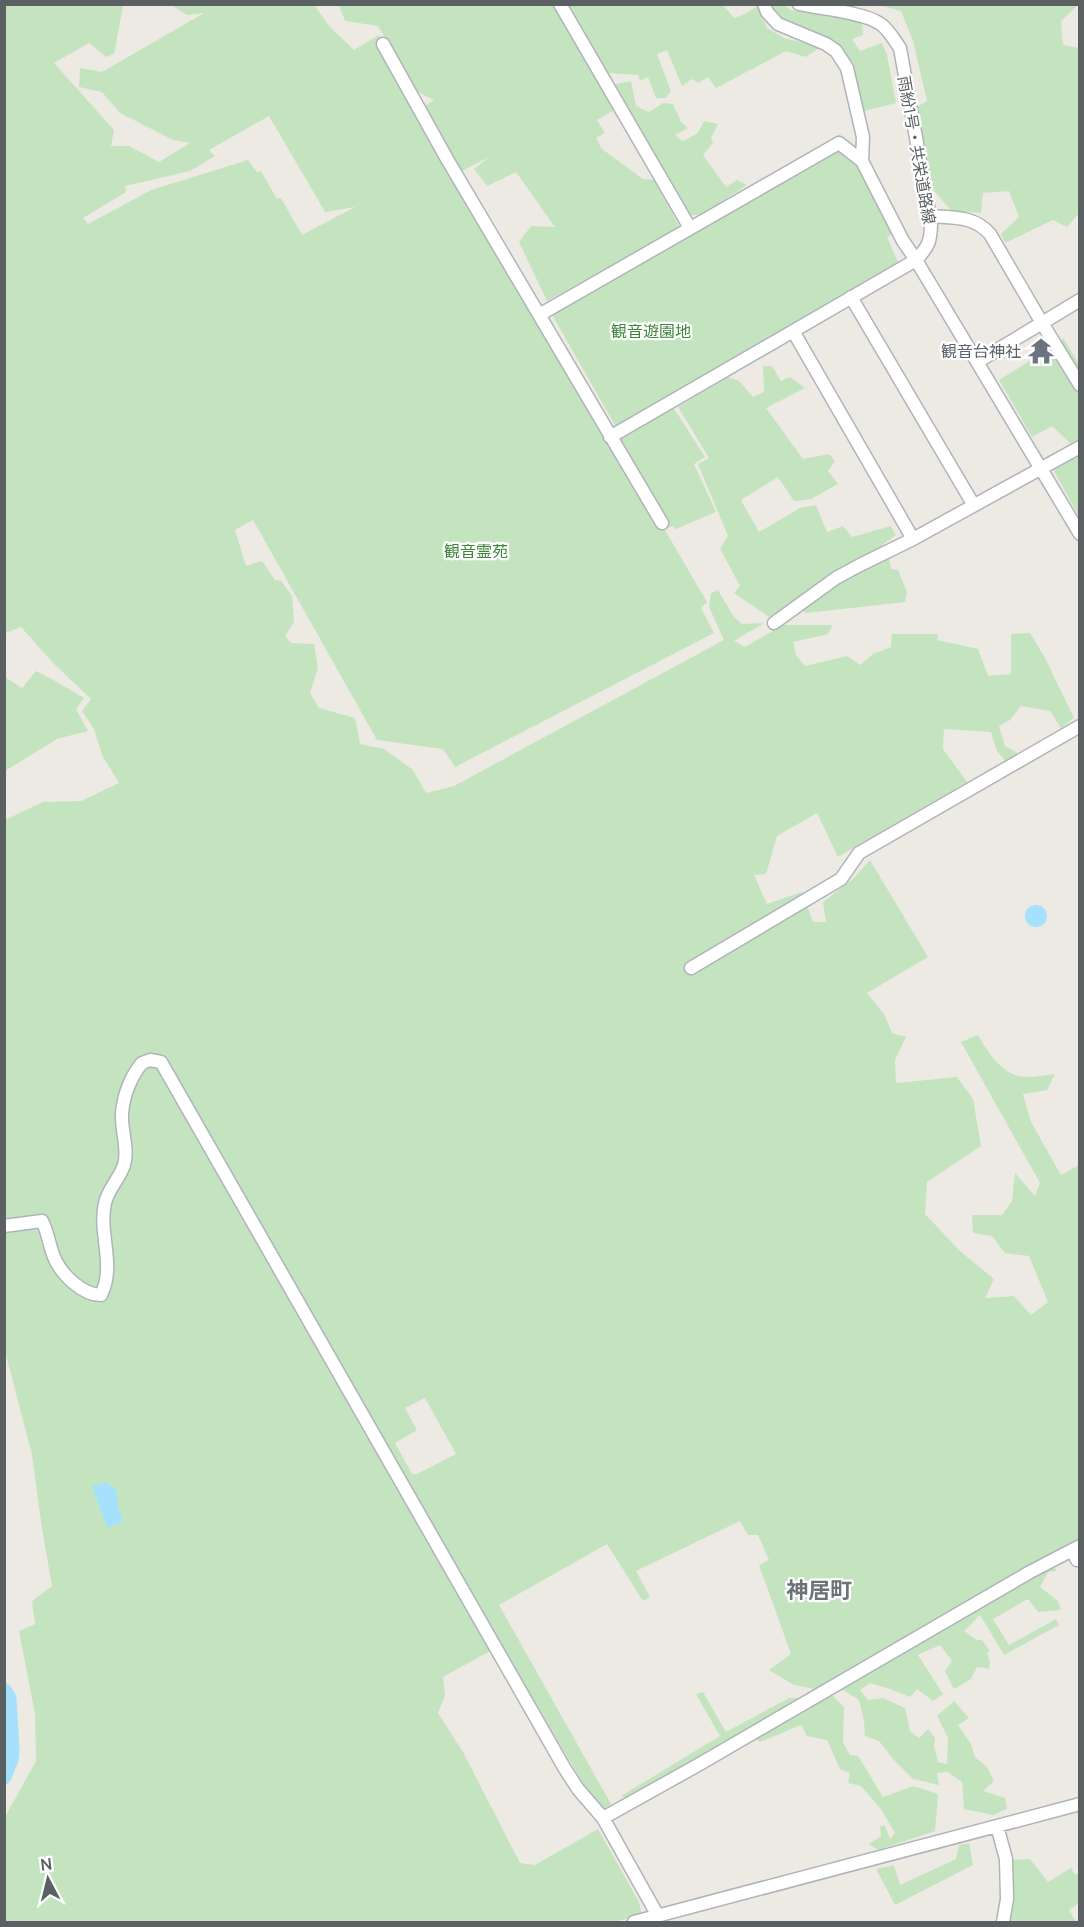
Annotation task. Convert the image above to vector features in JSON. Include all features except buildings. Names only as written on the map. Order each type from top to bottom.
[{"type":"street","points":[[560,4],[690,228]]},
{"type":"street","points":[[764,4],[767,12],[778,24],[837,51],[847,68],[863,137],[862,161]]},
{"type":"street","name":"雨紛1号・共栄道路線","points":[[799,4],[866,17],[888,30],[900,48],[931,238],[926,250],[916,260]]},
{"type":"street","points":[[383,44],[447,159],[662,523]]},
{"type":"street","points":[[539,315],[839,143],[862,161],[903,241],[1080,534]]},
{"type":"street","points":[[929,216],[971,219],[981,224],[990,234],[1080,386]]},
{"type":"street","points":[[610,437],[916,260]]},
{"type":"street","points":[[851,297],[973,504]]},
{"type":"street","points":[[977,362],[1080,300]]},
{"type":"street","points":[[793,331],[913,538]]},
{"type":"street","points":[[774,623],[836,578],[1080,447]]},
{"type":"street","points":[[691,968],[841,879],[859,853],[1080,726]]},
{"type":"street","points":[[4,1226],[42,1221],[47,1230],[55,1260],[61,1270],[92,1295],[101,1295],[106,1284],[107,1271],[105,1203],[124,1165],[125,1141],[122,1114],[130,1082],[142,1063],[150,1060],[161,1062],[559,1758],[578,1789],[603,1818],[658,1916]]},
{"type":"street","points":[[603,1818],[1020,1578],[1076,1548],[1077,1560],[1080,1560]]},
{"type":"street","points":[[634,1923],[1080,1804]]},
{"type":"street","points":[[997,1826],[1006,1859],[1007,1899],[1003,1923]]},
{"type":"green space","name":"観音霊苑","points":[[722,4],[734,18],[757,6],[767,28],[786,39],[822,46],[806,57],[786,51],[716,88],[708,77],[698,83],[692,79],[682,86],[667,50],[657,54],[671,91],[666,98],[656,98],[648,77],[640,81],[638,75],[608,73],[596,59],[616,109],[597,120],[605,133],[596,138],[602,149],[643,179],[654,180],[680,228],[547,301],[519,242],[531,226],[555,227],[516,172],[487,186],[474,169],[489,157],[462,171],[617,439],[673,407],[705,457],[694,464],[716,512],[676,529],[672,526],[665,530],[707,602],[701,608],[714,633],[455,767],[443,749],[377,740],[253,520],[235,530],[246,566],[262,561],[275,580],[281,581],[292,596],[294,622],[285,636],[291,643],[314,644],[318,668],[310,693],[319,708],[355,718],[360,744],[384,749],[413,770],[426,793],[454,786],[724,640],[709,607],[711,593],[718,590],[734,617],[742,624],[764,623],[734,641],[745,647],[783,625],[833,625],[828,634],[793,642],[796,655],[805,666],[847,656],[860,665],[873,654],[891,647],[892,634],[938,634],[937,640],[978,649],[988,676],[1011,674],[1011,634],[1030,633],[1044,656],[1074,718],[1061,728],[1050,711],[1021,706],[1010,720],[999,726],[1005,746],[1018,753],[1007,763],[997,751],[991,732],[944,729],[943,749],[967,782],[838,857],[817,813],[777,836],[766,874],[754,875],[767,904],[802,892],[813,922],[826,922],[823,902],[853,879],[870,860],[928,957],[867,993],[884,1014],[892,1033],[906,1037],[895,1060],[896,1083],[957,1077],[973,1099],[981,1146],[927,1182],[925,1214],[960,1251],[994,1279],[985,1298],[1014,1296],[1031,1315],[1048,1302],[1029,1256],[1005,1253],[992,1236],[973,1233],[972,1215],[1002,1215],[1012,1201],[1015,1173],[1035,1196],[1040,1183],[961,1042],[978,1035],[997,1062],[1010,1073],[1018,1076],[1055,1074],[1047,1090],[1023,1094],[1031,1122],[1061,1175],[1079,1165],[1079,1538],[1047,1559],[1057,1571],[1048,1572],[1040,1587],[1058,1601],[1061,1610],[1038,1612],[1028,1599],[993,1619],[1009,1645],[1056,1619],[1059,1625],[1004,1655],[980,1615],[964,1631],[977,1640],[982,1640],[990,1651],[987,1653],[990,1661],[989,1669],[977,1667],[971,1679],[954,1689],[945,1671],[952,1661],[940,1645],[918,1655],[943,1694],[933,1701],[917,1689],[910,1697],[870,1683],[860,1690],[868,1700],[883,1698],[905,1708],[910,1731],[919,1738],[928,1729],[935,1738],[934,1746],[938,1762],[947,1764],[948,1738],[937,1716],[954,1701],[969,1718],[958,1725],[971,1744],[975,1757],[987,1767],[994,1781],[983,1791],[1005,1798],[1007,1809],[993,1815],[964,1809],[962,1782],[948,1772],[937,1773],[939,1785],[913,1779],[879,1741],[865,1736],[859,1700],[841,1689],[815,1689],[794,1685],[769,1670],[791,1654],[759,1565],[769,1560],[758,1535],[748,1535],[740,1521],[636,1571],[650,1597],[643,1601],[607,1544],[499,1605],[611,1804],[603,1810],[583,1783],[501,1645],[443,1677],[445,1696],[438,1713],[463,1752],[520,1863],[535,1865],[598,1829],[639,1902],[642,1915],[613,1922],[5,1922],[5,1817],[36,1761],[35,1714],[19,1631],[35,1624],[32,1601],[52,1586],[32,1455],[5,1351],[5,820],[43,802],[81,801],[119,783],[102,755],[94,729],[82,711],[91,699],[53,663],[21,627],[5,633],[5,5],[127,5],[123,6],[114,54],[106,57],[89,43],[54,63],[114,130],[111,146],[129,146],[159,162],[190,143],[173,140],[120,113],[102,92],[79,87],[80,68],[102,72],[204,13],[187,15],[171,5],[314,5],[330,27],[354,50],[379,35],[425,106],[434,100],[418,92],[378,26],[345,21],[339,5]],"holes":[[[269,116],[325,212],[355,207],[302,235],[281,198],[277,199],[261,171],[257,172],[248,160],[151,190],[88,224],[83,218],[126,192],[125,186],[190,171],[215,156],[209,150]],[[425,1398],[456,1454],[417,1474],[412,1474],[395,1443],[417,1430],[405,1408]]]},
{"type":"green space","points":[[770,5],[783,5],[791,10],[862,22],[863,35],[852,39],[860,51],[882,43],[887,55],[896,103],[864,111],[853,75],[839,49],[825,37],[783,20]]},
{"type":"green space","points":[[879,5],[1078,5],[1061,21],[1063,45],[1080,48],[1079,213],[1067,227],[1053,220],[1005,243],[1001,234],[1019,217],[1009,191],[983,193],[981,213],[951,210],[934,191],[917,107],[927,101],[913,41],[901,11]]},
{"type":"green space","points":[[631,81],[636,106],[649,112],[663,103],[673,104],[681,122],[688,128],[675,135],[682,141],[697,134],[704,121],[718,124],[711,138],[713,143],[703,155],[726,187],[737,180],[747,185],[701,215],[688,215],[653,158],[655,153],[652,147],[648,145],[611,85]]},
{"type":"green space","name":"観音遊園地","points":[[839,147],[859,164],[894,232],[887,237],[899,264],[616,427],[551,313]]},
{"type":"green space","points":[[1063,338],[1079,364],[1079,516],[1046,457],[1071,444],[1052,426],[1032,437],[999,380],[1031,360],[1035,363],[1054,357]]},
{"type":"green space","points":[[763,366],[772,366],[781,381],[790,377],[805,388],[766,408],[803,459],[829,454],[835,461],[828,471],[838,484],[811,499],[794,501],[778,477],[741,500],[759,532],[800,508],[816,505],[827,532],[843,526],[852,537],[891,526],[896,535],[881,546],[889,556],[891,569],[898,570],[907,592],[905,602],[806,613],[801,609],[816,589],[769,617],[734,593],[740,586],[720,549],[728,536],[698,464],[709,458],[678,407],[728,377],[739,381],[753,397],[764,392]]},
{"type":"green space","points":[[36,671],[84,698],[76,709],[88,731],[57,739],[5,771],[5,677],[22,688]]},
{"type":"green space","points":[[703,1692],[726,1732],[789,1698],[807,1698],[820,1692],[833,1696],[844,1707],[843,1742],[850,1755],[858,1756],[883,1797],[913,1786],[938,1794],[935,1831],[878,1850],[869,1844],[881,1836],[880,1826],[885,1826],[890,1839],[895,1833],[881,1809],[861,1786],[848,1783],[850,1773],[840,1769],[827,1740],[807,1736],[801,1725],[760,1742],[747,1733],[628,1798],[621,1796],[720,1736],[696,1694]]},
{"type":"green space","points":[[969,1843],[973,1865],[895,1905],[876,1869],[894,1865],[900,1885],[956,1859],[959,1845]]},
{"type":"green space","points":[[1030,1859],[1048,1882],[1071,1868],[1075,1875],[1079,1872],[1079,1903],[1069,1910],[1076,1922],[1000,1922],[1010,1918],[1014,1894],[1013,1860]]},
{"type":"water","points":[[1036,905],[1044,908],[1047,916],[1044,924],[1036,927],[1028,924],[1025,916],[1028,908]]},
{"type":"water","points":[[106,1482],[116,1490],[123,1521],[107,1528],[92,1486]]},
{"type":"waterway","points":[[4,1690],[9,1698],[12,1750],[11,1760],[4,1777]]},
{"type":"place","name":"観音台神社","points":[[1041,351]]},
{"type":"district","name":"神居町","points":[[819,1590]]}]
